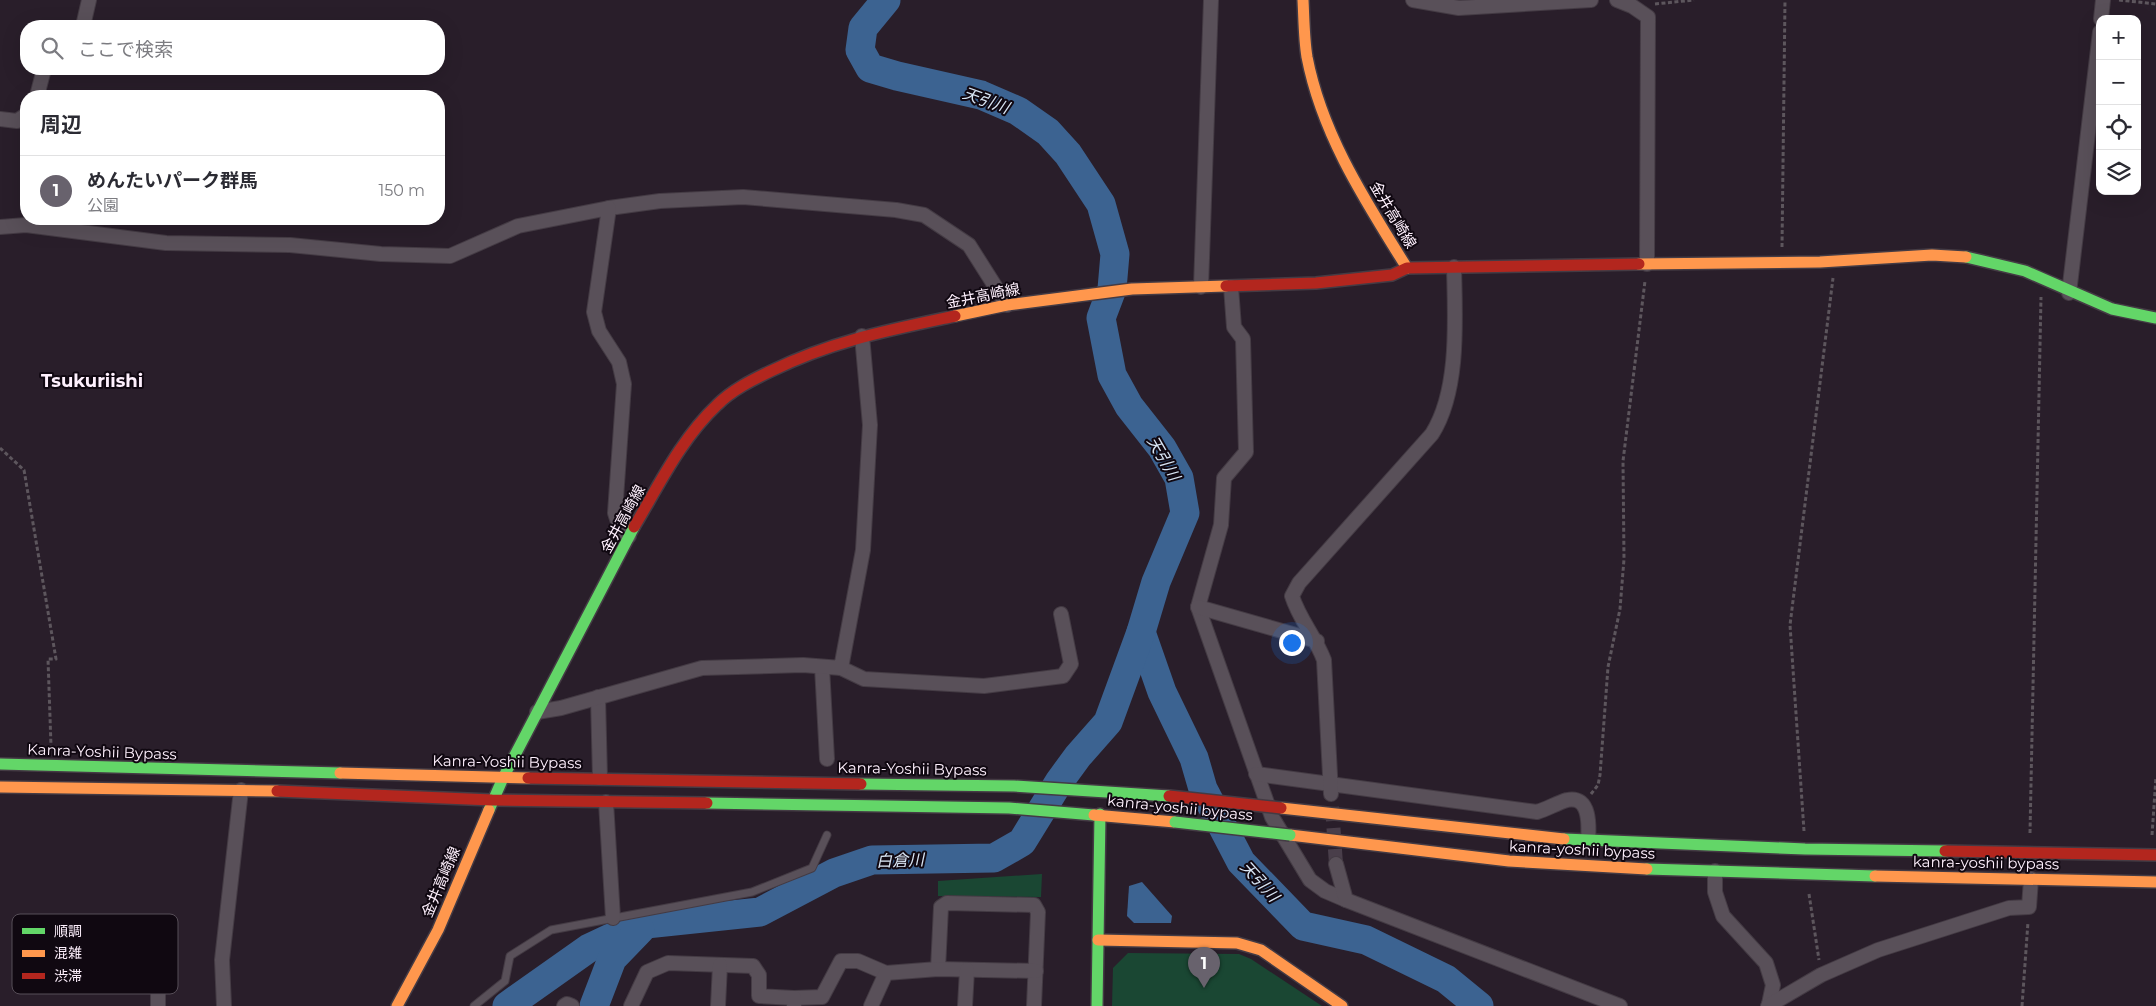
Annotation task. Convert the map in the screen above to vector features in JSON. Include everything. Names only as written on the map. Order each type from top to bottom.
[{"type":"main road","name":"金井高崎線","points":[[397,1006],[438,930],[492,800],[629,536],[675,456],[717,405],[746,383],[770,369],[807,353],[862,336],[1006,305],[1132,288],[1231,287],[1326,282],[1392,275],[1407,268],[1361,193],[1320,105],[1307,60],[1303,0]]},
{"type":"main road","points":[[1407,268],[1835,261],[1938,256],[1965,257],[1997,263],[2041,278],[2069,293],[2126,313],[2156,318]]},
{"type":"main road","name":"Kanra-Yoshii Bypass","points":[[0,764],[503,778],[600,778],[1014,786]]},
{"type":"main road","name":"kanra-yoshii bypass","points":[[1014,786],[1168,796],[1588,842],[1805,850],[2154,855]]},
{"type":"main road","points":[[0,787],[241,790],[492,800],[606,802]]},
{"type":"main road","name":"kanra-yoshii bypass","points":[[606,802],[1008,808],[1100,814],[1509,861],[1587,867],[1807,875],[2156,882]]},
{"type":"main road","points":[[1097,1006],[1100,814]]},
{"type":"main road","points":[[1098,940],[1237,943],[1261,950],[1342,1006]]},
{"type":"street","points":[[84,20],[89,0]]},
{"type":"street","points":[[1202,287],[1211,0]]},
{"type":"street","points":[[1413,0],[1459,8],[1591,0]]},
{"type":"street","points":[[1617,0],[1632,6],[1648,17],[1646,264]]},
{"type":"street","points":[[2101,15],[2103,0]]},
{"type":"street","points":[[2069,293],[2097,60]]},
{"type":"street","points":[[39,90],[42,75]]},
{"type":"street","points":[[0,119],[17,121],[20,119]]},
{"type":"street","points":[[0,228],[26,225],[166,244],[290,245],[381,254],[450,256],[518,226],[609,208],[660,201],[743,197],[896,210],[924,215],[969,245],[1006,305]]},
{"type":"street","points":[[609,208],[594,312],[599,331],[619,362],[624,384],[615,513],[620,528],[629,536]]},
{"type":"street","points":[[1331,789],[1324,660],[1317,641],[1296,608],[1292,596],[1299,583],[1432,434],[1441,419],[1449,382],[1456,330],[1454,266]]},
{"type":"street","points":[[1231,287],[1234,327],[1243,339],[1246,452],[1224,478],[1221,525],[1198,607],[1272,817],[1310,880],[1325,891],[1620,1006]]},
{"type":"street","points":[[841,668],[863,550],[870,425],[862,336]]},
{"type":"street","points":[[1198,607],[1317,641]]},
{"type":"street","points":[[537,712],[702,668],[841,668],[864,678],[984,686],[1063,676],[1071,664],[1061,614]]},
{"type":"street","points":[[822,667],[827,759]]},
{"type":"street","points":[[598,697],[600,778]]},
{"type":"street","points":[[1256,774],[1331,789],[1537,812],[1568,800],[1576,801],[1583,805],[1589,818],[1588,842]]},
{"type":"street","points":[[224,1006],[222,960],[241,790]]},
{"type":"street","points":[[606,802],[613,918]]},
{"type":"street","points":[[1336,864],[1346,900]]},
{"type":"street","points":[[1715,871],[1715,892],[1724,916],[1766,964],[1773,985],[1769,1005]]},
{"type":"street","points":[[1769,1005],[1821,975],[1878,950],[2009,908],[2028,907],[2031,879]]},
{"type":"street","points":[[938,969],[941,907],[947,903],[1034,905],[1038,912],[1034,1006]]},
{"type":"street","points":[[631,1006],[646,972],[668,964],[753,966],[759,975],[759,996],[794,1002],[822,996],[842,961],[858,961],[886,973],[938,969],[1036,971]]},
{"type":"street","points":[[718,1006],[720,965]]},
{"type":"street","points":[[965,1006],[967,970]]},
{"type":"street","points":[[871,1006],[886,973]]},
{"type":"street","points":[[564,1006],[567,1004],[572,1006]]},
{"type":"lane","points":[[474,1006],[505,980],[510,956],[551,930],[752,892],[812,868],[826,835]]},
{"type":"path","points":[[1632,6],[1694,0]]},
{"type":"path","points":[[1782,262],[1785,0]]},
{"type":"path","points":[[2119,0],[2156,4]]},
{"type":"path","points":[[1805,850],[1790,625],[1835,261]]},
{"type":"path","points":[[1583,805],[1598,785],[1600,775],[1608,666],[1620,609],[1624,559],[1623,461],[1646,264]]},
{"type":"path","points":[[2029,852],[2041,278]]},
{"type":"path","points":[[0,448],[24,470],[55,650],[56,659],[48,659],[51,765]]},
{"type":"path","points":[[2154,855],[2156,777]]},
{"type":"path","points":[[1807,875],[1821,975]]},
{"type":"path","points":[[2022,1006],[2028,907]]},
{"type":"green space","points":[[1042,874],[1041,897],[938,896],[938,881]]},
{"type":"green space","points":[[1128,953],[1239,954],[1251,959],[1322,1006],[1112,1006],[1113,968]]},
{"type":"water","points":[[1142,882],[1172,916],[1171,923],[1134,923],[1127,916],[1129,886]]},
{"type":"waterway","name":"天引川","points":[[507,1006],[589,948],[623,932],[646,924],[760,912],[834,873],[872,860],[994,858],[1022,842],[1059,782],[1078,756],[1108,722],[1141,632],[1156,582],[1185,513],[1179,478],[1162,448],[1129,406],[1112,375],[1101,318],[1112,289],[1115,254],[1101,204],[1068,154],[1048,132],[1018,111],[981,95],[870,68],[860,50],[863,28],[886,0]]},
{"type":"waterway","name":"天引川","points":[[1141,632],[1162,692],[1194,758],[1203,789],[1241,862],[1303,926],[1366,940],[1446,979],[1479,1006]]},
{"type":"waterway","points":[[594,1006],[612,959],[640,930]]},
{"type":"tunnel","points":[[1332,807],[1336,864]]},
{"type":"traffic: fast","points":[[1966,257],[2025,271],[2112,309],[2156,318]]},
{"type":"traffic: fast","points":[[489,810],[503,778],[634,527]]},
{"type":"traffic: fast","points":[[0,764],[340,773]]},
{"type":"traffic: fast","points":[[861,784],[1014,786],[1169,796]]},
{"type":"traffic: fast","points":[[707,803],[1009,808],[1094,815]]},
{"type":"traffic: fast","points":[[1097,1006],[1100,814]]},
{"type":"traffic: fast","points":[[1175,822],[1290,835]]},
{"type":"traffic: fast","points":[[1564,839],[1805,849],[1945,851]]},
{"type":"traffic: fast","points":[[1647,869],[1875,876]]},
{"type":"traffic: slow","points":[[1303,0],[1307,57],[1323,114],[1334,141],[1361,193],[1407,268]]},
{"type":"traffic: slow","points":[[1639,264],[1820,262],[1932,255],[1966,257]]},
{"type":"traffic: slow","points":[[955,316],[1007,305],[1132,289],[1226,286]]},
{"type":"traffic: slow","points":[[340,773],[528,778]]},
{"type":"traffic: slow","points":[[0,787],[277,791]]},
{"type":"traffic: slow","points":[[1281,808],[1564,839]]},
{"type":"traffic: slow","points":[[397,1006],[438,930],[489,810]]},
{"type":"traffic: slow","points":[[1094,815],[1175,822]]},
{"type":"traffic: slow","points":[[1290,835],[1509,861],[1647,869]]},
{"type":"traffic: slow","points":[[1875,876],[2156,882]]},
{"type":"traffic: slow","points":[[1098,940],[1237,943],[1261,950],[1342,1006]]},
{"type":"traffic: jam","points":[[1226,286],[1316,283],[1392,275],[1407,268],[1639,264]]},
{"type":"traffic: jam","points":[[634,527],[671,463],[692,432],[717,405],[736,390],[794,361],[839,344],[955,316]]},
{"type":"traffic: jam","points":[[528,778],[861,784]]},
{"type":"traffic: jam","points":[[277,791],[492,800],[707,803]]},
{"type":"traffic: jam","points":[[1169,796],[1281,808]]},
{"type":"traffic: jam","points":[[1945,851],[2156,855]]},
{"type":"place","name":"めんたいパーク群馬","points":[[1204,988]]},
{"type":"district","name":"Tsukuriishi","points":[[92,381]]},
{"type":"water label","name":"白倉川","points":[[900,860]]}]
